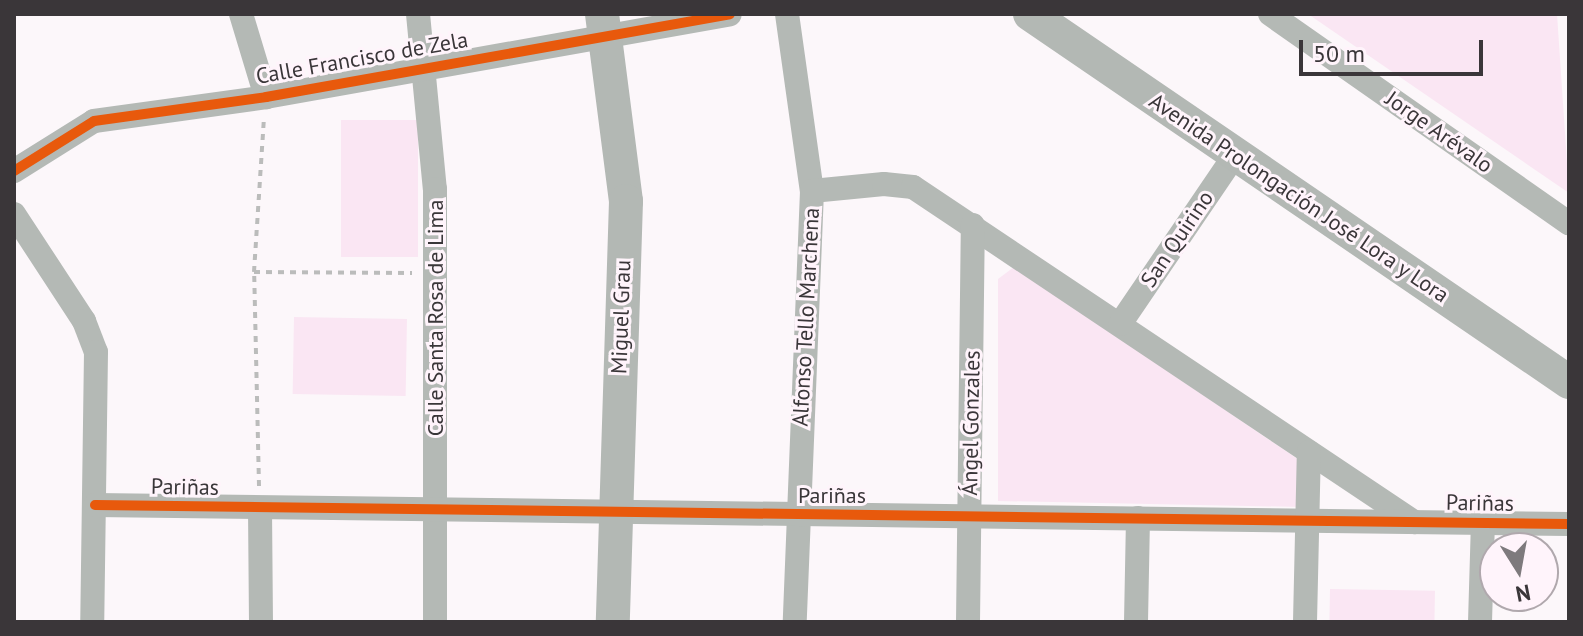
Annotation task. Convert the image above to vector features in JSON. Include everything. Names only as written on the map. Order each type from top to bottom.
[{"type":"street","points":[[241,14],[266,97]]},
{"type":"street","name":"Calle Santa Rosa de Lima","points":[[418,14],[426,66],[435,273],[435,622]]},
{"type":"street","name":"Calle Francisco de Zela","points":[[14,171],[94,121],[266,97],[426,66],[604,25],[730,14]]},
{"type":"street","name":"Alfonso Tello Marchena","points":[[787,14],[812,191],[796,516],[795,622]]},
{"type":"street","name":"Avenida Prolongación José Lora y Lora","points":[[1030,14],[1569,382]]},
{"type":"street","name":"Jorge Arévalo","points":[[1270,14],[1569,223]]},
{"type":"street","name":"Miguel Grau","points":[[604,25],[626,201],[612,516],[613,622]]},
{"type":"street","name":"San Quirino","points":[[1120,324],[1235,155]]},
{"type":"street","points":[[812,191],[884,184],[913,187],[1414,522]]},
{"type":"street","points":[[14,214],[84,321],[96,352],[92,622]]},
{"type":"street","name":"Ángel Gonzales","points":[[968,622],[973,225]]},
{"type":"street","points":[[1305,622],[1309,452]]},
{"type":"street","name":"Pariñas","points":[[95,505],[612,516],[1569,524]]},
{"type":"street","points":[[260,509],[261,622]]},
{"type":"street","points":[[1136,622],[1138,518]]},
{"type":"street","points":[[1480,622],[1483,523]]},
{"type":"path","points":[[260,509],[254,272],[266,97]]},
{"type":"path","points":[[254,272],[435,273]]},
{"type":"shaded area","points":[[1308,14],[1557,14],[1569,193]]},
{"type":"shaded area","points":[[341,120],[418,120],[418,257],[341,257]]},
{"type":"shaded area","points":[[1014,267],[1305,464],[1302,507],[998,501],[998,279]]},
{"type":"shaded area","points":[[294,317],[407,319],[406,396],[293,394]]},
{"type":"shaded area","points":[[1330,589],[1435,591],[1434,622],[1329,622]]},
{"type":"cycle path","points":[[14,171],[94,121],[266,97],[730,14]]},
{"type":"cycle path","points":[[95,505],[1569,524]]}]
